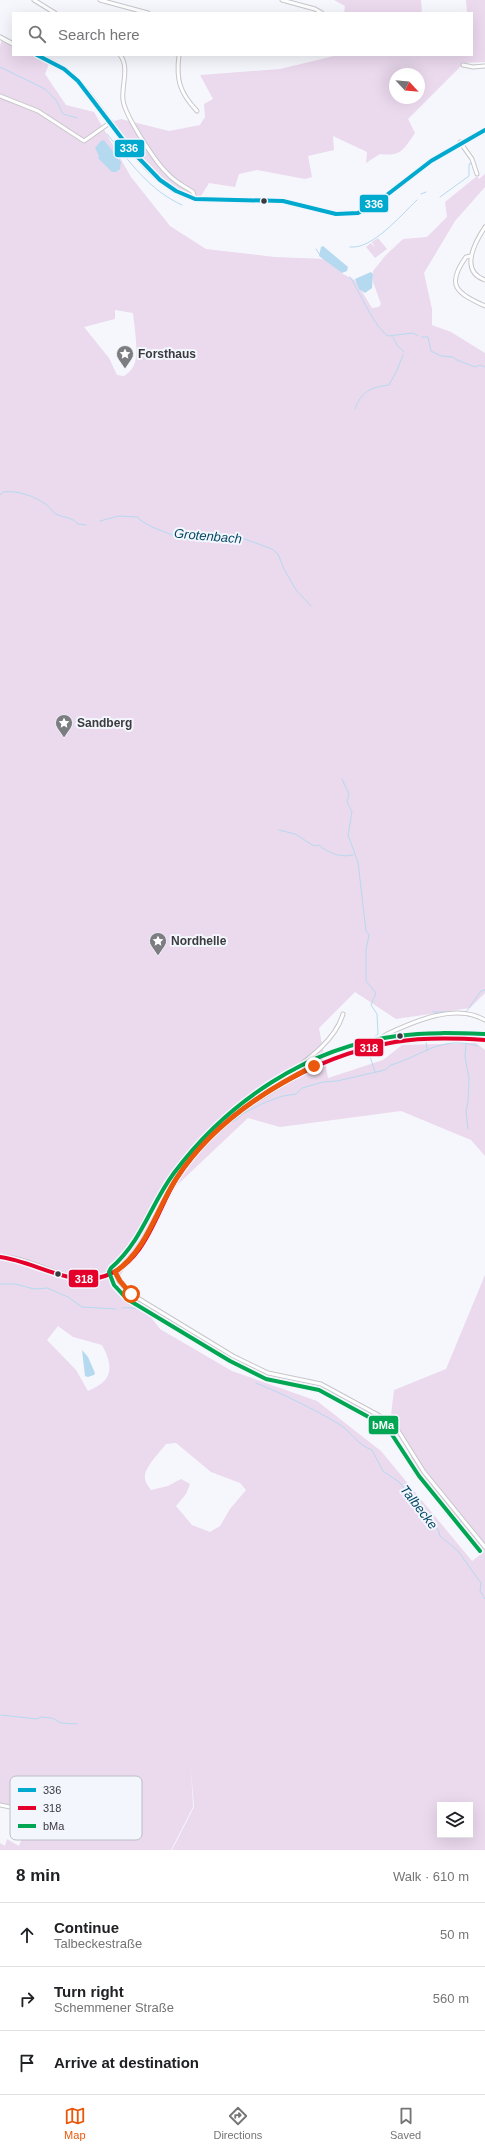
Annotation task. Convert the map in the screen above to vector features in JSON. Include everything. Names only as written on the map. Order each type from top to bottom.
[{"type":"main road","points":[[0,1258],[26,1261],[75,1279],[95,1278],[115,1272],[125,1265],[138,1250],[176,1179],[196,1152],[222,1126],[248,1106],[288,1079],[332,1058],[381,1044],[412,1039],[454,1037],[485,1040]]},
{"type":"street","points":[[34,0],[53,12]]},
{"type":"street","points":[[100,0],[144,12]]},
{"type":"street","points":[[282,0],[315,9],[320,12]]},
{"type":"street","points":[[128,8],[129,12]]},
{"type":"street","points":[[0,37],[12,43]]},
{"type":"street","points":[[39,56],[60,67],[78,81],[158,178],[182,195],[195,198],[283,201],[336,214],[351,215],[368,209],[431,161],[460,142],[485,130]]},
{"type":"street","points":[[120,56],[124,69],[122,99],[125,109],[163,169],[177,183],[193,192],[195,198]]},
{"type":"street","points":[[179,56],[177,76],[188,102],[197,111]]},
{"type":"street","points":[[463,65],[473,67],[485,66]]},
{"type":"street","points":[[0,96],[38,111],[84,141],[111,122]]},
{"type":"street","points":[[460,142],[472,159],[477,174]]},
{"type":"street","points":[[485,227],[471,256],[472,271],[485,280]]},
{"type":"street","points":[[471,256],[466,257],[458,268],[455,282],[459,291],[464,296],[485,306]]},
{"type":"street","points":[[288,1079],[288,1073],[308,1060],[320,1048],[340,1023],[343,1014]]},
{"type":"street","points":[[381,1044],[381,1038],[387,1034],[428,1017],[461,1014],[478,1015],[485,1020]]},
{"type":"street","points":[[115,1272],[120,1281],[131,1294],[233,1356],[268,1373],[321,1384],[391,1422],[424,1472],[485,1547]]},
{"type":"street","points":[[0,1805],[10,1807]]},
{"type":"shaded area","points":[[334,0],[421,0],[422,12],[344,12],[345,6]]},
{"type":"shaded area","points":[[466,0],[485,0],[485,62],[464,63],[425,102],[425,68],[389,68],[389,104],[423,104],[408,119],[415,133],[405,147],[397,153],[387,155],[380,154],[366,163],[367,152],[333,136],[334,150],[308,156],[312,177],[305,179],[257,170],[239,174],[235,187],[209,183],[201,196],[195,199],[166,185],[147,167],[111,122],[121,119],[169,131],[200,125],[205,117],[204,104],[213,99],[200,75],[280,69],[334,56],[473,56],[473,12],[467,12]]},
{"type":"shaded area","points":[[3,36],[12,40],[12,56],[44,56],[51,59],[45,74],[66,105],[94,112],[131,177],[170,226],[206,249],[275,257],[325,259],[343,274],[355,280],[372,308],[379,307],[381,304],[373,282],[373,271],[385,256],[403,239],[427,237],[447,217],[445,202],[477,176],[479,179],[485,174],[485,187],[455,221],[424,273],[432,309],[432,325],[451,332],[485,353],[485,993],[470,1008],[396,1019],[355,992],[319,1028],[328,1078],[383,1060],[402,1045],[476,1043],[485,1050],[485,1156],[471,1140],[401,1111],[280,1127],[248,1118],[176,1186],[120,1276],[160,1329],[232,1371],[317,1401],[381,1451],[472,1561],[484,1552],[419,1474],[391,1415],[394,1390],[446,1369],[485,1275],[485,1850],[172,1850],[194,1807],[191,1770],[193,1807],[171,1850],[0,1850],[0,1843],[5,1846],[7,1839],[19,1846],[21,1840],[142,1840],[142,1776],[10,1776],[10,1806],[0,1804],[0,46]],"holes":[[[115,310],[133,313],[136,341],[135,362],[129,372],[124,376],[117,375],[109,358],[84,327],[115,319]],[[58,1326],[73,1337],[102,1345],[108,1360],[109,1372],[107,1378],[102,1383],[88,1391],[76,1370],[47,1340]],[[176,1443],[211,1472],[240,1483],[246,1490],[230,1509],[220,1526],[210,1532],[192,1525],[176,1506],[186,1494],[190,1484],[181,1479],[168,1486],[151,1490],[146,1483],[145,1478],[145,1474],[152,1461],[166,1444]]]},
{"type":"shaded area","points":[[378,238],[387,249],[375,258],[366,247],[371,243],[375,248],[372,242]]},
{"type":"water","points":[[104,140],[121,162],[120,169],[116,172],[112,172],[98,158],[99,156],[95,148],[101,141]]},
{"type":"water","points":[[323,246],[348,267],[347,271],[342,273],[319,256],[321,247]]},
{"type":"water","points":[[371,272],[373,274],[372,288],[365,293],[359,289],[355,279]]},
{"type":"water","points":[[82,1350],[88,1357],[95,1373],[94,1375],[88,1377],[85,1376]]},
{"type":"waterway","points":[[0,67],[45,89],[56,100],[63,114],[77,118]]},
{"type":"waterway","points":[[107,134],[132,165],[150,183],[170,199],[182,205]]},
{"type":"waterway","points":[[440,197],[469,176],[469,164],[471,163]]},
{"type":"waterway","points":[[421,194],[426,192]]},
{"type":"waterway","points":[[350,247],[368,243],[377,237],[395,222],[417,200]]},
{"type":"waterway","points":[[316,249],[320,255]]},
{"type":"waterway","points":[[350,277],[372,317],[388,336],[413,333],[418,336]]},
{"type":"waterway","points":[[393,337],[397,345],[404,352]]},
{"type":"waterway","points":[[422,337],[428,337],[431,351],[441,356],[453,357],[475,367],[480,365],[485,367]]},
{"type":"waterway","points":[[355,409],[360,398],[368,391],[377,387],[389,385],[403,355]]},
{"type":"waterway","name":"Grotenbach","points":[[0,495],[3,492],[26,494],[47,505],[56,514],[71,519],[78,524],[86,525]]},
{"type":"waterway","name":"Grotenbach","points":[[100,521],[119,516],[138,517],[140,520],[152,527],[175,536],[242,538],[272,549],[278,554],[284,569],[296,590],[311,606]]},
{"type":"waterway","points":[[342,779],[349,794],[347,802],[352,812],[348,835],[358,862],[366,931],[369,935],[366,950],[366,981],[376,993],[371,1005],[377,1014],[378,1034],[366,1044]]},
{"type":"waterway","points":[[279,830],[295,834],[314,846],[319,845],[335,854],[344,856],[353,855]]},
{"type":"waterway","points":[[433,1012],[466,1012],[481,991],[485,990]]},
{"type":"waterway","points":[[426,1041],[427,1051]]},
{"type":"waterway","points":[[233,1122],[244,1113],[266,1102],[283,1096],[296,1094],[302,1088],[323,1082],[337,1081],[385,1070],[391,1065],[443,1045],[465,1043],[478,1046]]},
{"type":"waterway","points":[[466,1044],[465,1057],[469,1078],[466,1111],[468,1129]]},
{"type":"waterway","points":[[368,1050],[375,1072]]},
{"type":"waterway","name":"Talbecke","points":[[0,1284],[15,1284],[34,1289],[47,1288],[68,1297],[82,1307],[116,1309]]},
{"type":"waterway","name":"Talbecke","points":[[122,1308],[138,1309],[153,1316],[161,1323]]},
{"type":"waterway","name":"Talbecke","points":[[256,1383],[329,1418],[343,1427],[367,1448],[372,1450],[383,1471],[399,1482],[426,1521],[438,1529],[440,1536],[458,1551],[481,1583],[480,1591],[485,1599]]},
{"type":"waterway","points":[[1,1715],[37,1719],[41,1717],[52,1718],[61,1723],[77,1724]]},
{"type":"transit line","name":"336","points":[[39,56],[64,69],[78,81],[130,149],[160,180],[176,191],[195,199],[283,201],[336,214],[358,213],[379,201],[431,161],[485,130]]},
{"type":"transit line","name":"bMa","points":[[480,1551],[419,1476],[387,1427],[319,1390],[266,1379],[230,1361],[127,1299],[114,1285],[109,1272],[131,1246],[166,1185],[195,1147],[244,1101],[272,1082],[301,1065],[332,1052],[364,1042],[419,1034],[485,1034]]},
{"type":"transit line","name":"318","points":[[0,1257],[13,1259],[79,1279],[92,1279],[105,1276],[119,1269],[131,1259],[141,1247],[177,1178],[196,1153],[219,1129],[244,1108],[272,1089],[333,1059],[364,1049],[395,1042],[418,1039],[451,1038],[485,1040]]},
{"type":"place","name":"Forsthaus","points":[[125,369]]},
{"type":"place","name":"Sandberg","points":[[64,738]]},
{"type":"place","name":"Nordhelle","points":[[158,956]]},
{"type":"route","points":[[131,1294],[120,1281],[115,1272],[125,1265],[138,1250],[176,1179],[196,1152],[222,1126],[248,1106],[288,1079],[314,1066]]}]
